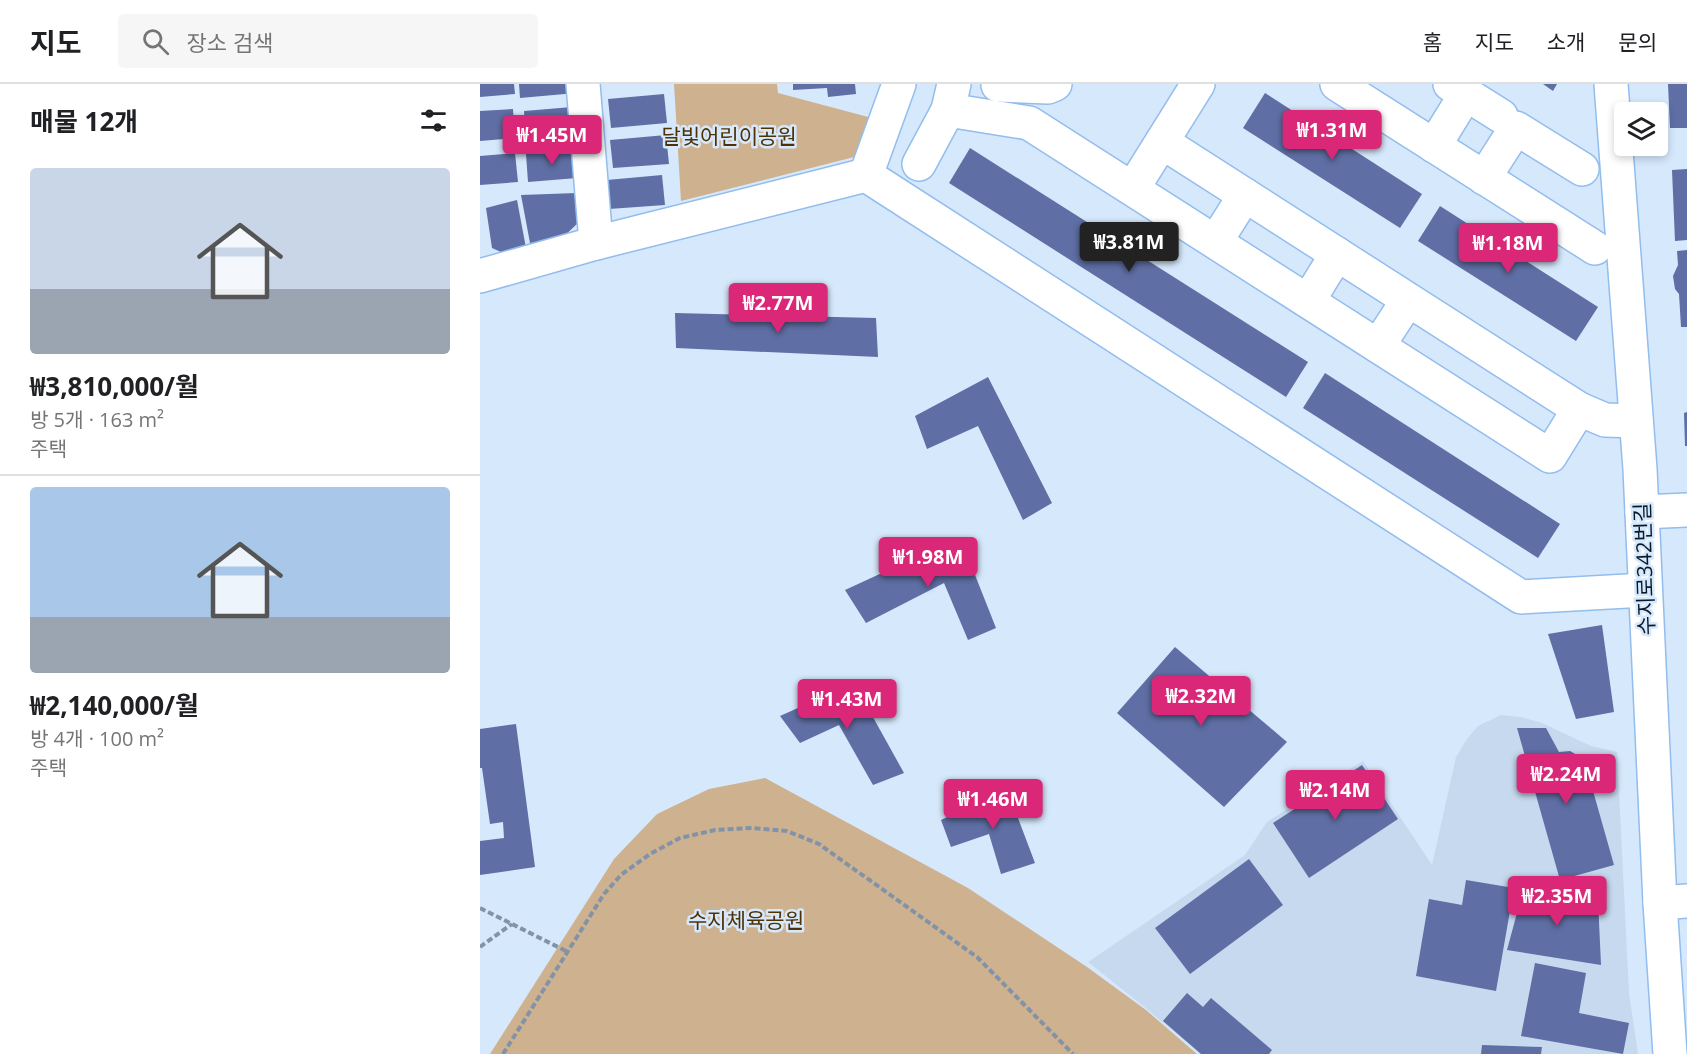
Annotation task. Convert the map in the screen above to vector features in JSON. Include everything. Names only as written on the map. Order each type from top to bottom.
[{"type":"street","points":[[583,84],[596,243]]},
{"type":"street","points":[[866,175],[899,84]]},
{"type":"street","points":[[998,85],[1048,87],[1055,84]]},
{"type":"street","points":[[1337,84],[1595,248]]},
{"type":"street","name":"수지로342번길","points":[[1611,84],[1636,421],[1645,590],[1673,902],[1670,1054]]},
{"type":"street","points":[[1133,188],[1162,142],[1187,89]]},
{"type":"street","points":[[1434,146],[1458,89],[1501,116]]},
{"type":"street","points":[[919,164],[951,97],[1029,123],[1550,456],[1579,409]]},
{"type":"street","points":[[1485,178],[1516,128],[1582,169]]},
{"type":"street","points":[[1162,142],[1579,409],[1605,420],[1636,421]]},
{"type":"street","points":[[481,269],[596,243],[866,175],[1521,597],[1645,590]]},
{"type":"street","points":[[1216,241],[1245,195]]},
{"type":"street","points":[[1308,301],[1337,254]]},
{"type":"street","points":[[1378,346],[1408,300]]},
{"type":"street","points":[[1642,512],[1687,510]]},
{"type":"path","points":[[503,1054],[604,894],[621,875],[650,854],[680,838],[715,830],[752,828],[787,831],[819,844],[977,957],[1073,1054]]},
{"type":"path","points":[[480,908],[568,952]]},
{"type":"path","points":[[480,947],[512,924]]},
{"type":"shaded area","points":[[1501,715],[1521,717],[1542,723],[1591,746],[1617,752],[1629,993],[1638,1054],[1200,1054],[1088,962],[1245,855],[1267,822],[1363,761],[1432,865],[1456,757],[1478,726]]},
{"type":"green space","name":"달빛어린이공원","points":[[674,84],[777,84],[778,93],[872,118],[858,156],[681,201]]},
{"type":"green space","name":"수지체육공원","points":[[765,778],[968,888],[1087,967],[1146,1010],[1197,1054],[490,1054],[614,859],[657,814],[709,789]]},
{"type":"building","points":[[480,84],[514,84],[515,94],[480,97]]},
{"type":"building","points":[[519,84],[575,84],[576,93],[520,98]]},
{"type":"building","points":[[793,84],[855,84],[856,94],[828,97],[827,88],[793,90]]},
{"type":"building","points":[[1543,84],[1557,84],[1553,91]]},
{"type":"building","points":[[1668,84],[1687,84],[1687,128],[1670,128]]},
{"type":"building","points":[[1265,93],[1422,194],[1400,228],[1243,128]]},
{"type":"building","points":[[664,94],[667,123],[611,128],[608,99]]},
{"type":"building","points":[[572,107],[575,136],[526,140],[524,111]]},
{"type":"building","points":[[513,109],[515,138],[480,141],[480,111]]},
{"type":"building","points":[[666,135],[669,164],[613,168],[610,140]]},
{"type":"building","points":[[970,148],[1308,362],[1286,397],[949,183]]},
{"type":"building","points":[[575,149],[577,178],[528,182],[526,154]]},
{"type":"building","points":[[515,153],[518,182],[480,185],[480,156]]},
{"type":"building","points":[[1687,169],[1687,240],[1675,241],[1672,170]]},
{"type":"building","points":[[662,175],[665,205],[609,209],[607,180]]},
{"type":"building","points":[[577,193],[579,222],[559,241],[530,243],[521,195]]},
{"type":"building","points":[[517,200],[526,248],[503,253],[492,248],[486,208]]},
{"type":"building","points":[[1440,206],[1598,307],[1576,341],[1418,241]]},
{"type":"building","points":[[1687,250],[1687,327],[1681,327],[1679,294],[1675,289],[1673,276],[1678,265],[1677,251]]},
{"type":"building","points":[[675,313],[876,318],[878,357],[676,348]]},
{"type":"building","points":[[1325,373],[1560,524],[1538,558],[1303,408]]},
{"type":"building","points":[[988,377],[1052,503],[1023,520],[978,426],[927,449],[915,416]]},
{"type":"building","points":[[1687,412],[1687,446],[1685,446],[1684,413]]},
{"type":"building","points":[[960,537],[996,628],[968,640],[944,583],[866,623],[845,590]]},
{"type":"building","points":[[1602,625],[1614,712],[1576,719],[1548,634]]},
{"type":"building","points":[[1175,647],[1287,742],[1224,807],[1117,713]]},
{"type":"building","points":[[854,683],[904,773],[873,785],[839,725],[800,743],[780,716]]},
{"type":"building","points":[[516,724],[535,867],[480,875],[480,841],[504,838],[503,822],[490,824],[482,768],[480,768],[480,729]]},
{"type":"building","points":[[1517,728],[1546,728],[1559,752],[1570,751],[1584,759],[1614,865],[1560,880]]},
{"type":"building","points":[[1362,765],[1398,819],[1309,878],[1273,823]]},
{"type":"building","points":[[1007,789],[1035,863],[1001,874],[989,834],[951,847],[941,820]]},
{"type":"building","points":[[1249,859],[1283,905],[1190,974],[1155,928]]},
{"type":"building","points":[[1466,880],[1514,888],[1496,991],[1416,976],[1429,899],[1462,905]]},
{"type":"building","points":[[1524,887],[1598,900],[1601,965],[1507,950]]},
{"type":"building","points":[[1535,963],[1586,973],[1579,1013],[1629,1023],[1623,1054],[1521,1036]]},
{"type":"building","points":[[1187,993],[1203,1007],[1211,998],[1272,1050],[1269,1054],[1201,1054],[1163,1021]]},
{"type":"building","points":[[1482,1045],[1542,1047],[1541,1054],[1481,1054]]}]
